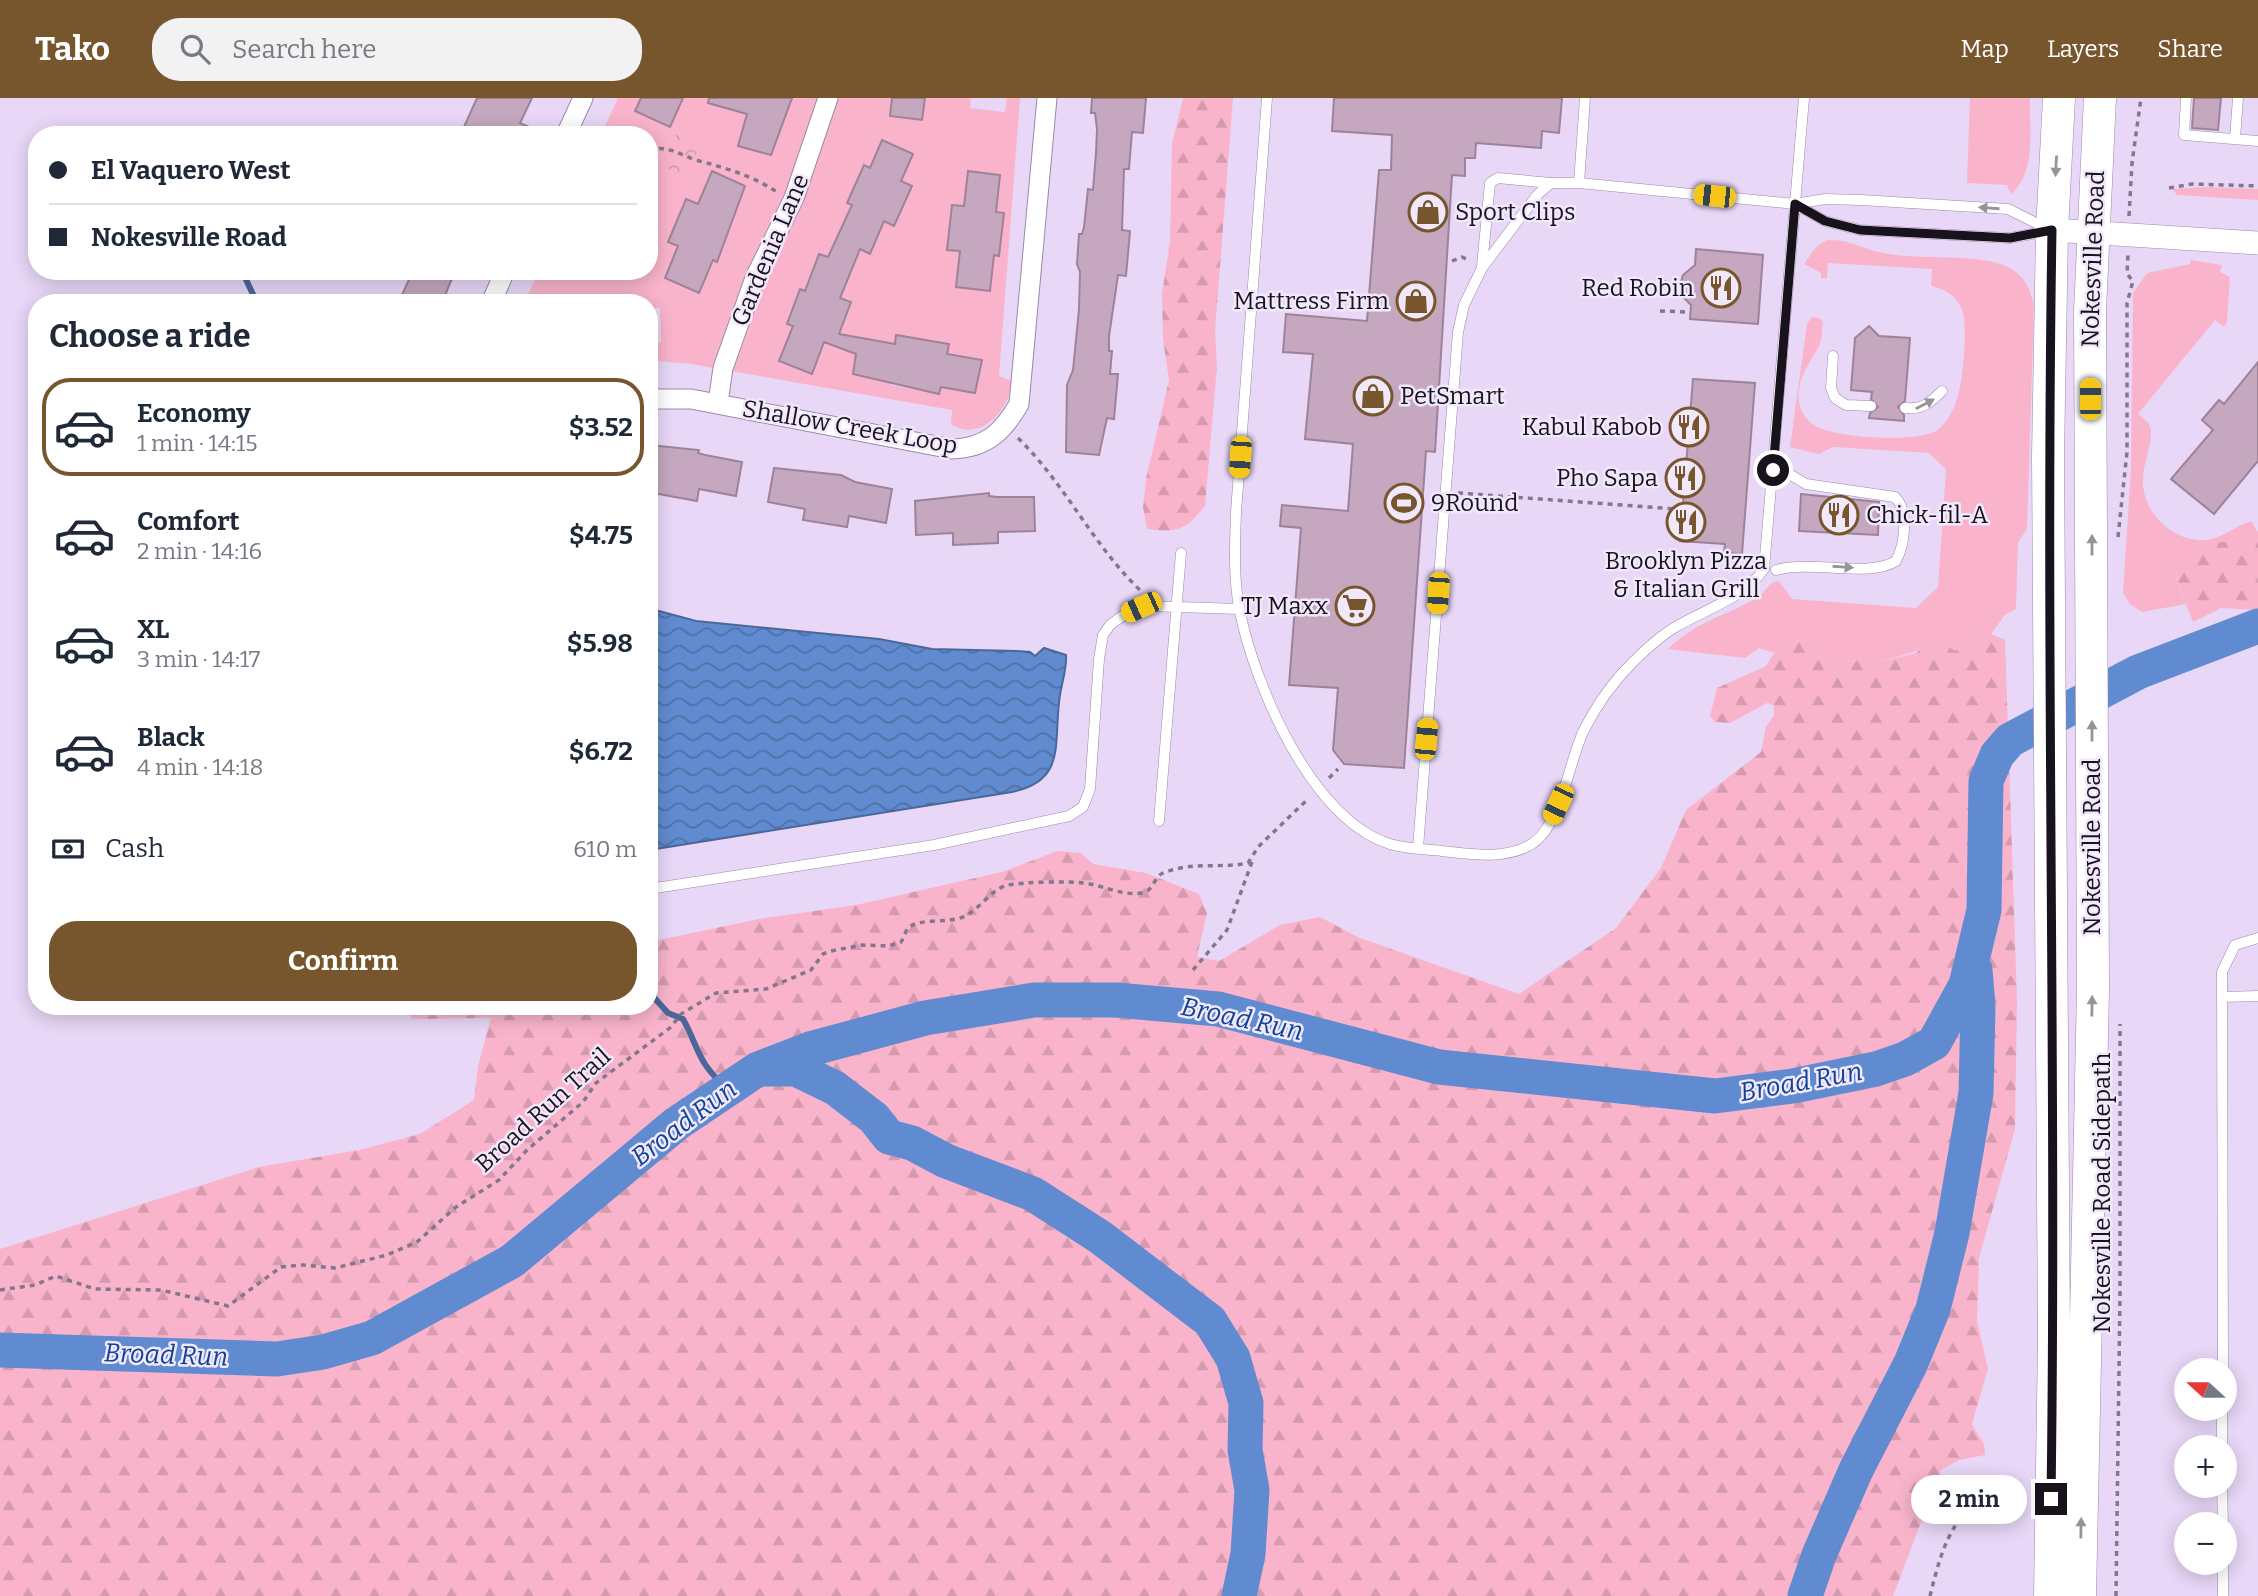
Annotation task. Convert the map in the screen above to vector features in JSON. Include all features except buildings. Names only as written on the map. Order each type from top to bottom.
[{"type":"highway","name":"Nokesville Road","points":[[2050,1596],[2054,1339],[2048,456],[2052,230],[2059,98]]},
{"type":"highway","name":"Nokesville Road","points":[[2080,1596],[2092,1003],[2092,234],[2100,98]]},
{"type":"street","points":[[570,126],[583,98]]},
{"type":"street","name":"Gardenia Lane","points":[[718,403],[723,368],[755,278],[792,203],[828,98]]},
{"type":"street","points":[[1006,427],[1020,404],[1023,381],[1047,98]]},
{"type":"street","points":[[2052,230],[2258,243]]},
{"type":"street","name":"Shallow Creek Loop","points":[[658,399],[691,399],[718,403],[952,449],[970,448],[989,441],[1006,427]]},
{"type":"lane","points":[[1267,98],[1236,512],[1235,562],[1239,609],[1252,660],[1269,702],[1300,763],[1318,789],[1371,835],[1390,845],[1477,855],[1507,854],[1533,844],[1547,828],[1558,804],[1584,730],[1615,683],[1658,638],[1744,591],[1763,569],[1804,98]]},
{"type":"lane","points":[[1579,183],[1585,98]]},
{"type":"lane","points":[[2186,98],[2184,135],[2258,141]]},
{"type":"lane","points":[[2235,139],[2238,98]]},
{"type":"lane","points":[[1482,268],[1490,183],[1498,178],[1795,204],[1825,199],[2008,209],[2052,230]]},
{"type":"lane","points":[[1418,848],[1458,332],[1464,305],[1482,268],[1538,194],[1551,183]]},
{"type":"lane","points":[[1795,204],[1825,221],[1860,230],[2010,238],[2052,230]]},
{"type":"lane","points":[[1833,356],[1831,388],[1835,398],[1846,405],[1871,406]]},
{"type":"lane","points":[[1905,408],[1915,409],[1929,405],[1942,391]]},
{"type":"lane","points":[[1776,570],[1810,564],[1876,569],[1896,561],[1900,552],[1904,514],[1895,497],[1806,484],[1784,471]]},
{"type":"lane","points":[[1159,821],[1181,553]]},
{"type":"lane","points":[[658,888],[934,845],[1069,816],[1083,807],[1090,789],[1103,635],[1125,614],[1141,607],[1156,605],[1239,609]]},
{"type":"lane","points":[[2222,1358],[2222,972],[2235,945],[2258,938]]},
{"type":"lane","points":[[2222,997],[2258,996]]},
{"type":"lane","points":[[2223,1575],[2223,1596]]},
{"type":"path","points":[[2130,194],[2141,98]]},
{"type":"path","points":[[658,148],[665,147],[698,161],[729,167],[763,183],[792,203]]},
{"type":"path","points":[[2169,188],[2192,184],[2258,187]]},
{"type":"path","points":[[1452,261],[1462,257],[1468,260]]},
{"type":"path","points":[[2118,544],[2127,453],[2127,303],[2133,281],[2127,274]]},
{"type":"path","points":[[1662,282],[1676,284]]},
{"type":"path","points":[[1660,311],[1687,312]]},
{"type":"path","points":[[1006,427],[1057,481],[1122,573],[1156,605]]},
{"type":"path","points":[[1446,492],[1676,509]]},
{"type":"path","points":[[1193,970],[1227,930],[1258,847],[1306,801]]},
{"type":"path","name":"Broad Run Trail","points":[[0,1290],[35,1285],[56,1276],[95,1289],[170,1291],[228,1306],[281,1268],[292,1265],[335,1268],[387,1255],[424,1237],[456,1207],[499,1180],[527,1150],[583,1102],[596,1083],[671,1027],[681,1014],[716,993],[766,989],[811,970],[823,954],[831,951],[862,945],[889,946],[901,942],[907,929],[948,922],[972,914],[1008,886],[1057,881],[1096,885],[1119,892],[1141,893],[1153,888],[1159,876],[1165,872],[1201,864],[1240,865],[1252,862]]},
{"type":"path","name":"Nokesville Road Sidepath","points":[[2116,1596],[2120,1014]]},
{"type":"path","points":[[1930,1596],[1941,1556],[1952,1532],[1965,1515],[1990,1497],[2016,1496]]},
{"type":"green space","points":[[618,98],[641,98],[635,111],[670,127],[683,98],[738,98],[747,114],[738,146],[770,155],[792,98],[892,98],[890,116],[922,120],[925,98],[971,98],[970,108],[1005,112],[1007,98],[1020,98],[999,376],[1012,381],[1000,412],[983,426],[973,430],[951,424],[952,410],[691,364],[658,361],[658,343],[661,343],[658,294],[528,294],[535,280],[658,280],[658,126],[605,126]],"holes":[[[882,140],[913,154],[901,181],[912,186],[894,226],[884,221],[870,253],[837,239],[852,205],[847,203],[864,165],[870,168]],[[712,171],[745,186],[731,219],[734,221],[699,293],[665,278],[678,246],[668,241],[686,200],[698,204]],[[968,171],[1000,175],[996,212],[1004,214],[999,255],[994,255],[990,291],[960,251],[948,250],[964,206]],[[819,254],[852,267],[840,298],[851,303],[834,345],[824,342],[812,374],[779,361],[793,326],[787,323],[800,289],[805,291]],[[897,335],[949,344],[947,354],[981,360],[975,393],[941,387],[939,394],[891,385]]]},
{"type":"green space","points":[[1183,98],[1233,98],[1215,331],[1217,366],[1205,506],[1186,525],[1174,530],[1158,530],[1147,529],[1143,507],[1146,479],[1169,380],[1163,339],[1162,294],[1170,242],[1172,144]]},
{"type":"green space","points":[[1970,98],[2030,98],[2028,162],[2025,174],[2011,194],[2007,185],[1967,183]]},
{"type":"green space","points":[[677,133],[701,142],[687,177],[664,167]]},
{"type":"green space","points":[[2172,189],[2258,189],[2258,200],[2177,195]]},
{"type":"green space","points":[[1827,240],[1841,241],[1893,255],[1990,261],[2015,272],[2027,286],[2034,306],[2027,529],[2018,542],[2016,609],[2005,615],[1991,634],[1978,635],[1955,651],[1943,643],[1880,662],[1863,658],[1834,668],[1806,640],[1787,645],[1774,653],[1759,648],[1745,658],[1668,649],[1690,631],[1746,604],[1779,581],[1792,599],[1916,608],[1938,587],[1946,469],[1929,453],[1833,447],[1819,454],[1790,447],[1807,324],[1812,317],[1823,322],[1819,345],[1799,387],[1801,409],[1809,421],[1824,430],[1857,436],[1914,437],[1939,429],[1947,420],[1959,394],[1965,326],[1961,307],[1948,293],[1931,286],[1932,269],[1828,263],[1827,278],[1821,278],[1821,273],[1804,264],[1816,247]]},
{"type":"green space","points":[[2191,260],[2222,265],[2220,272],[2230,277],[2227,322],[2224,327],[2215,320],[2138,414],[2151,430],[2143,473],[2144,491],[2147,502],[2161,523],[2182,536],[2194,540],[2212,539],[2251,521],[2257,531],[2236,542],[2215,542],[2175,574],[2186,604],[2142,612],[2130,604],[2123,593],[2131,468],[2133,293],[2147,273],[2190,264]]},
{"type":"green space","points":[[2245,530],[2258,531],[2258,610],[2221,608],[2193,622],[2175,574],[2183,551],[2215,542],[2236,542]]},
{"type":"green space","points":[[1991,634],[2005,640],[2017,1002],[2015,1129],[1979,1258],[1977,1321],[1988,1369],[1972,1424],[1984,1444],[1985,1455],[1959,1460],[1941,1470],[1893,1596],[0,1596],[0,1249],[259,1167],[359,1150],[420,1134],[474,1100],[478,1066],[491,1018],[412,1019],[410,1015],[658,1015],[658,940],[759,919],[856,905],[1002,872],[1057,851],[1081,853],[1093,864],[1146,873],[1199,894],[1207,913],[1197,957],[1219,961],[1280,925],[1320,917],[1360,938],[1519,994],[1616,928],[1661,868],[1686,810],[1761,752],[1766,727],[1774,715],[1774,705],[1767,703],[1730,723],[1715,722],[1710,716],[1717,688],[1766,666],[1774,653],[1787,645],[1806,640],[1834,668],[1863,658],[1880,662],[1916,653],[1930,641],[1943,643],[1955,651],[1978,635]]},
{"type":"water","points":[[658,611],[696,621],[879,639],[932,649],[1017,651],[1030,652],[1035,656],[1044,648],[1066,655],[1054,760],[1041,780],[1012,792],[658,849]]},
{"type":"waterway","points":[[246,280],[253,294]]},
{"type":"waterway","name":"Broad Run","points":[[0,1350],[277,1359],[323,1352],[372,1338],[512,1261],[676,1124],[758,1069],[810,1049],[925,1018],[1034,1000],[1116,1000],[1218,1009],[1439,1067],[1715,1096],[1793,1086],[1876,1069],[1905,1059],[1934,1043],[1966,985],[1984,910],[1986,781],[1997,755],[2010,740],[2138,672],[2258,626]]},
{"type":"waterway","points":[[1805,1596],[1819,1555],[1856,1470],[1911,1363],[1933,1309],[1952,1233],[1976,1093],[1978,1006],[1975,970]]},
{"type":"waterway","points":[[658,1002],[668,1013],[683,1019],[705,1064],[728,1089]]},
{"type":"waterway","points":[[762,1069],[796,1069],[835,1088],[874,1118],[889,1137],[912,1143],[946,1161],[1033,1194],[1100,1237],[1210,1321],[1233,1358],[1246,1403],[1245,1450],[1252,1490],[1248,1554],[1239,1596]]},
{"type":"place","name":"Sport Clips","points":[[1428,212]]},
{"type":"place","name":"Red Robin","points":[[1721,288]]},
{"type":"place","name":"Mattress Firm","points":[[1416,301]]},
{"type":"place","name":"PetSmart","points":[[1373,396]]},
{"type":"place","name":"Kabul Kabob","points":[[1689,427]]},
{"type":"place","name":"Pho Sapa","points":[[1685,478]]},
{"type":"place","name":"9Round","points":[[1404,503]]},
{"type":"place","name":"Chick-fil-A","points":[[1839,515]]},
{"type":"place","name":"Brooklyn Pizza & Italian Grill","points":[[1686,522]]},
{"type":"place","name":"TJ Maxx","points":[[1355,606]]},
{"type":"route","points":[[1773,470],[1795,204],[1825,221],[1860,230],[2010,238],[2052,230],[2048,456],[2054,1339],[2051,1499]]}]
